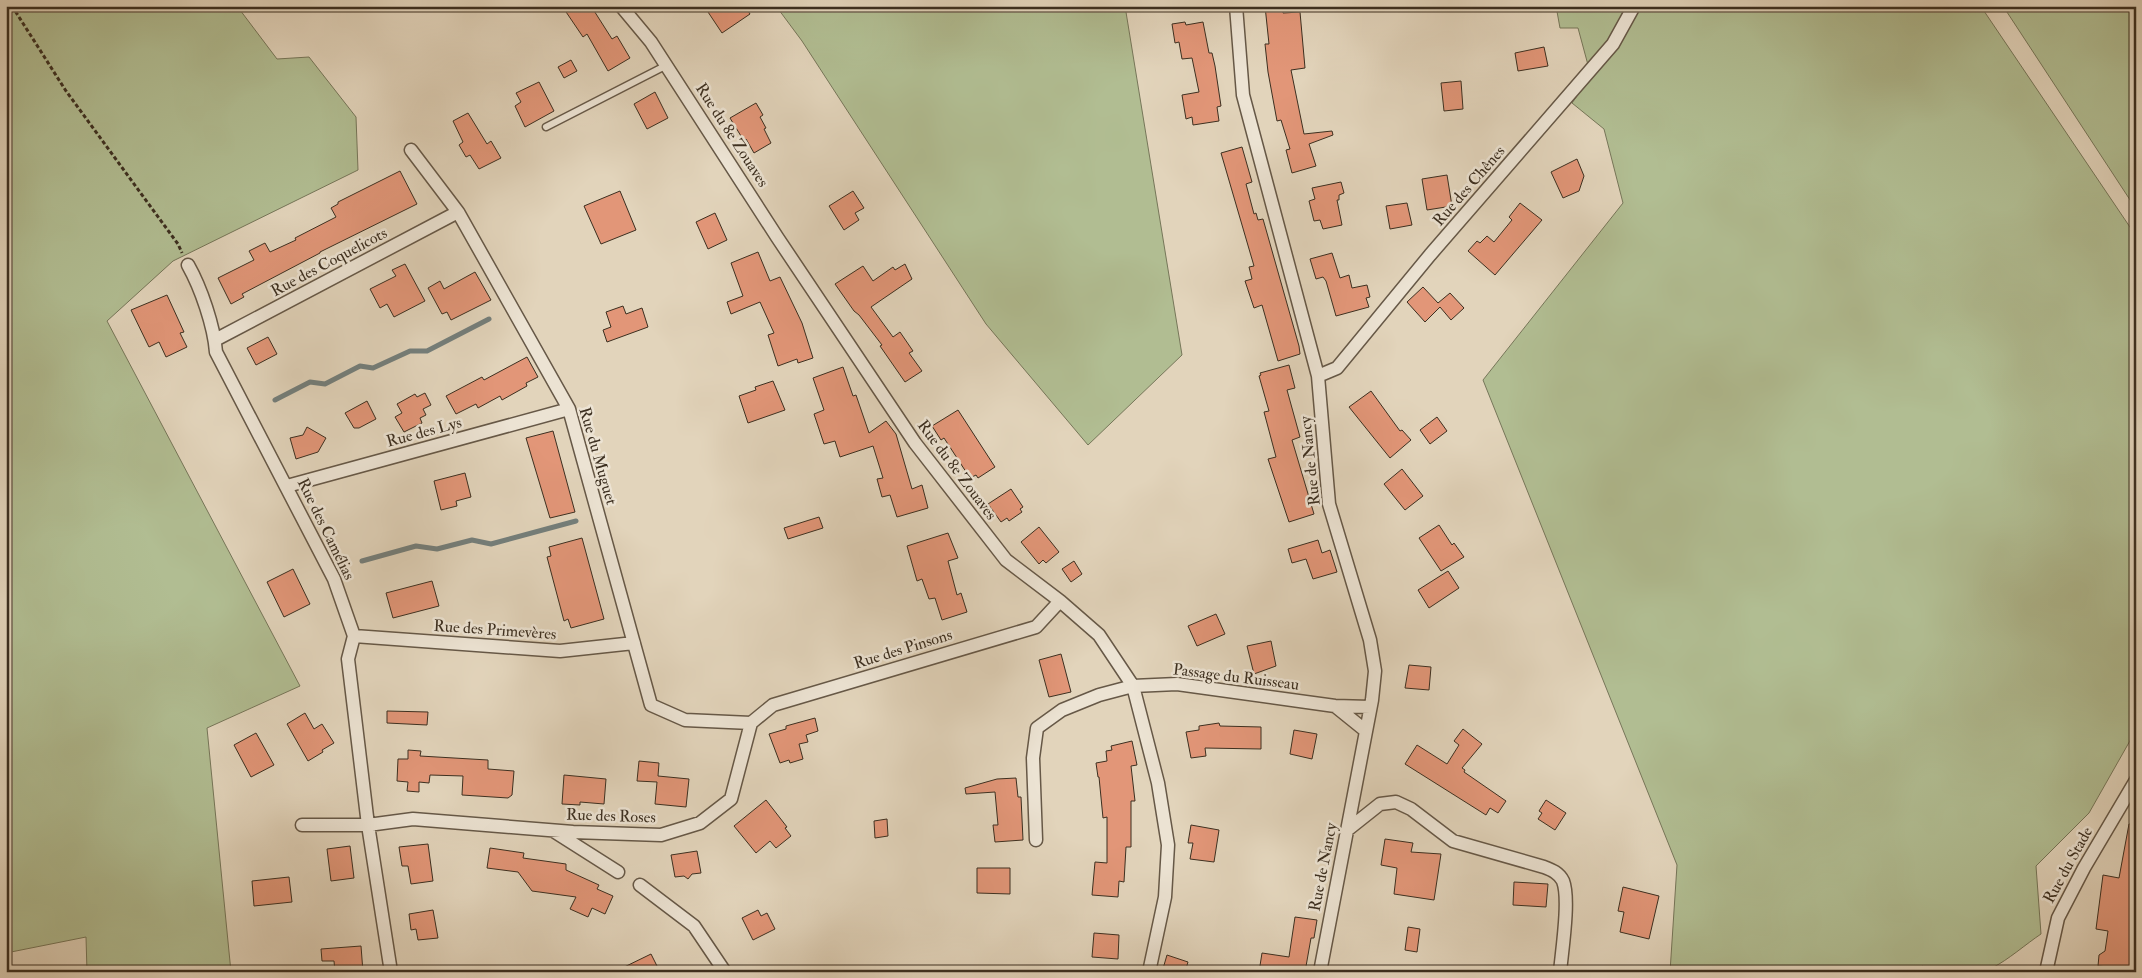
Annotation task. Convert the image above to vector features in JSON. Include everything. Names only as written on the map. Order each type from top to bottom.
[{"type":"street","name":"Rue du 8e Zouaves","points":[[621,6],[651,42],[667,65],[777,237],[915,443],[1006,560],[1060,601],[1098,635],[1134,691],[1158,783],[1168,845],[1165,897],[1148,972]]},
{"type":"street","name":"Rue de Nancy","points":[[1236,6],[1243,95],[1318,376],[1329,504],[1373,650],[1375,672],[1366,730],[1320,972]]},
{"type":"street","name":"Rue des Chênes","points":[[1318,376],[1337,368],[1430,255],[1613,44],[1634,6]]},
{"type":"street","name":"Rue du Muguet","points":[[411,150],[458,212],[569,409],[652,705],[685,720],[751,724]]},
{"type":"street","name":"Rue des Coquelicots","points":[[215,340],[458,212]]},
{"type":"street","name":"Rue des Camélias","points":[[188,265],[196,279],[215,340],[216,352],[334,579],[354,636]]},
{"type":"street","name":"Rue des Lys","points":[[287,486],[569,409]]},
{"type":"street","name":"Rue des Pinsons","points":[[751,724],[773,705],[1036,627],[1060,601]]},
{"type":"street","name":"Rue des Primevères","points":[[354,636],[560,651],[634,643]]},
{"type":"street","points":[[354,636],[348,659],[368,825],[391,972]]},
{"type":"street","name":"Passage du Ruisseau","points":[[1036,840],[1032,758],[1037,728],[1062,710],[1099,695],[1177,684],[1335,706],[1370,707]]},
{"type":"street","name":"Passage du Ruisseau","points":[[1335,706],[1366,730]]},
{"type":"street","name":"Rue des Roses","points":[[302,825],[368,825],[413,819],[552,830],[661,835],[700,823],[731,799],[751,724]]},
{"type":"street","name":"Rue du Stade","points":[[2046,972],[2058,918],[2084,868],[2136,780]]},
{"type":"street","points":[[1346,831],[1380,804],[1396,802],[1411,809],[1440,833],[1463,845],[1552,870],[1562,880],[1564,891],[1565,909],[1560,972]]},
{"type":"street","name":"Rue des Roses","points":[[552,830],[618,872]]},
{"type":"street","points":[[640,885],[694,926],[723,971]]},
{"type":"lane","points":[[546,128],[667,65]]},
{"type":"path","points":[[12,6],[66,91],[178,244],[188,265]]},
{"type":"green space","points":[[6,6],[237,6],[277,59],[309,57],[356,117],[358,170],[173,261],[107,321],[300,686],[207,728],[231,972],[87,972],[86,937],[6,953]]},
{"type":"green space","points":[[776,6],[1125,6],[1182,355],[1088,445],[986,324],[802,41]]},
{"type":"green space","points":[[1556,6],[1966,6],[1984,11],[2136,236],[2136,734],[2131,739],[2089,813],[2036,866],[2041,934],[1992,968],[1966,973],[1947,972],[1922,966],[1919,972],[1670,972],[1677,865],[1483,380],[1623,203],[1604,129],[1572,103],[1591,76],[1578,28],[1560,28]]},
{"type":"green space","points":[[2003,6],[2136,6],[2136,209]]},
{"type":"building","points":[[562,6],[591,6],[612,39],[617,36],[630,58],[608,71],[587,34],[583,37]]},
{"type":"building","points":[[716,6],[745,6],[750,14],[722,33],[708,12]]},
{"type":"building","points":[[1265,6],[1283,6],[1283,13],[1300,12],[1305,68],[1291,70],[1304,134],[1332,131],[1333,135],[1309,144],[1316,166],[1292,173],[1286,150],[1290,149],[1281,120],[1277,121],[1268,72],[1265,44],[1269,44]]},
{"type":"building","points":[[1185,22],[1186,25],[1203,22],[1209,53],[1212,53],[1215,66],[1221,106],[1217,107],[1219,121],[1193,125],[1192,117],[1186,119],[1182,95],[1199,92],[1192,58],[1182,59],[1179,42],[1175,43],[1172,24]]},
{"type":"building","points":[[1544,47],[1548,66],[1518,71],[1515,53]]},
{"type":"building","points":[[571,60],[577,71],[564,78],[558,67]]},
{"type":"building","points":[[1461,81],[1463,109],[1444,111],[1441,83]]},
{"type":"building","points":[[539,82],[554,111],[525,127],[515,106],[521,102],[516,93]]},
{"type":"building","points":[[655,92],[668,118],[647,129],[634,104]]},
{"type":"building","points":[[756,103],[763,115],[760,117],[771,143],[754,153],[730,118]]},
{"type":"building","points":[[468,113],[487,144],[491,141],[501,158],[479,169],[470,155],[466,157],[459,145],[463,142],[453,121]]},
{"type":"building","points":[[1242,147],[1252,182],[1246,184],[1254,214],[1256,213],[1258,220],[1263,219],[1299,346],[1300,354],[1278,361],[1262,305],[1254,308],[1245,281],[1252,279],[1249,267],[1254,266],[1221,153]]},
{"type":"building","points":[[1577,159],[1584,176],[1579,191],[1563,198],[1551,172]]},
{"type":"building","points":[[400,171],[417,204],[320,252],[242,294],[244,297],[231,304],[218,278],[254,260],[249,251],[265,243],[270,252],[296,240],[295,238],[336,217],[331,208],[338,204],[338,202]]},
{"type":"building","points":[[1447,175],[1452,206],[1427,210],[1422,179]]},
{"type":"building","points":[[1341,182],[1344,193],[1339,195],[1339,200],[1337,200],[1342,225],[1323,229],[1320,220],[1314,221],[1309,201],[1315,199],[1312,188]]},
{"type":"building","points":[[620,191],[636,230],[601,244],[584,206]]},
{"type":"building","points":[[853,191],[864,208],[855,213],[859,220],[844,230],[829,206]]},
{"type":"building","points":[[1407,203],[1412,225],[1390,229],[1386,206]]},
{"type":"building","points":[[1520,203],[1542,220],[1495,275],[1468,251],[1477,241],[1480,243],[1487,236],[1494,242],[1512,220],[1509,217]]},
{"type":"building","points":[[715,213],[727,240],[708,249],[696,222]]},
{"type":"building","points":[[758,252],[770,281],[780,277],[802,323],[813,358],[798,363],[797,359],[778,366],[768,335],[774,333],[760,302],[731,314],[727,302],[743,296],[731,263]]},
{"type":"building","points":[[1332,253],[1340,278],[1349,275],[1352,288],[1367,285],[1370,297],[1366,298],[1369,307],[1336,316],[1326,281],[1323,277],[1316,279],[1310,259]]},
{"type":"building","points":[[405,264],[425,301],[394,317],[387,304],[380,308],[370,289],[396,276],[392,270]]},
{"type":"building","points":[[905,264],[912,279],[871,307],[893,337],[900,332],[913,351],[909,353],[922,371],[905,382],[880,346],[882,345],[835,284],[863,266],[873,281],[893,267],[895,270]]},
{"type":"building","points":[[475,272],[491,300],[451,320],[447,312],[442,314],[428,288],[440,281],[444,289]]},
{"type":"building","points":[[1423,287],[1438,303],[1450,293],[1464,308],[1451,320],[1440,307],[1425,322],[1407,302]]},
{"type":"building","points":[[167,295],[184,332],[180,333],[187,347],[166,357],[159,342],[149,347],[131,310]]},
{"type":"building","points":[[623,306],[626,314],[642,308],[648,327],[607,342],[603,330],[611,327],[606,312]]},
{"type":"building","points":[[268,337],[277,354],[256,365],[247,348]]},
{"type":"building","points":[[527,357],[538,377],[526,383],[527,386],[502,400],[500,396],[478,408],[476,404],[456,414],[446,396],[482,377],[484,380]]},
{"type":"building","points":[[1289,365],[1295,388],[1287,390],[1300,437],[1292,440],[1314,514],[1289,522],[1268,459],[1276,457],[1264,412],[1269,411],[1259,376],[1261,375],[1260,373]]},
{"type":"building","points":[[843,367],[853,396],[856,395],[869,433],[886,421],[896,434],[912,489],[922,485],[928,508],[897,517],[890,495],[882,497],[877,479],[883,478],[873,446],[840,457],[835,441],[824,444],[814,414],[824,410],[813,378]]},
{"type":"building","points":[[773,381],[785,410],[748,423],[739,396],[756,390],[755,387]]},
{"type":"building","points":[[1371,391],[1400,431],[1402,430],[1411,440],[1390,458],[1349,407]]},
{"type":"building","points":[[425,393],[431,405],[423,409],[426,415],[420,418],[422,423],[404,432],[395,417],[402,413],[397,404],[415,394],[417,397]]},
{"type":"building","points":[[367,401],[376,419],[359,428],[354,428],[345,413]]},
{"type":"building","points":[[958,410],[995,467],[978,478],[976,475],[970,478],[944,438],[941,440],[932,426]]},
{"type":"building","points":[[1437,417],[1447,431],[1430,444],[1420,430]]},
{"type":"building","points":[[307,427],[326,438],[318,452],[296,459],[290,438],[303,435]]},
{"type":"building","points":[[553,431],[575,512],[550,518],[526,438]]},
{"type":"building","points":[[1402,469],[1423,496],[1405,510],[1384,484]]},
{"type":"building","points":[[465,473],[471,497],[456,501],[457,506],[441,510],[434,481]]},
{"type":"building","points":[[1011,489],[1023,507],[1020,509],[1022,512],[1009,521],[1007,518],[1001,522],[988,504]]},
{"type":"building","points":[[819,517],[823,528],[788,539],[784,528]]},
{"type":"building","points":[[1439,525],[1452,545],[1454,543],[1464,557],[1441,571],[1419,538]]},
{"type":"building","points":[[1039,527],[1059,552],[1046,563],[1043,560],[1039,564],[1021,542]]},
{"type":"building","points":[[948,533],[958,558],[948,561],[957,595],[961,593],[967,612],[942,620],[935,598],[929,599],[922,579],[917,581],[907,546]]},
{"type":"building","points":[[582,538],[604,619],[571,628],[568,619],[564,621],[547,557],[551,556],[549,547]]},
{"type":"building","points":[[1318,540],[1322,553],[1330,550],[1337,572],[1313,579],[1306,559],[1292,563],[1288,549]]},
{"type":"building","points":[[1074,561],[1082,574],[1071,582],[1062,569]]},
{"type":"building","points":[[293,569],[310,604],[284,617],[267,582]]},
{"type":"building","points":[[1448,571],[1459,588],[1429,608],[1418,590]]},
{"type":"building","points":[[432,581],[439,606],[393,618],[386,593]]},
{"type":"building","points":[[1216,614],[1225,634],[1197,646],[1188,626]]},
{"type":"building","points":[[1271,641],[1276,666],[1254,674],[1247,646]]},
{"type":"building","points":[[1061,654],[1071,692],[1049,697],[1039,660]]},
{"type":"building","points":[[1409,665],[1431,667],[1429,690],[1405,688]]},
{"type":"building","points":[[387,711],[428,712],[427,725],[387,723]]},
{"type":"building","points":[[305,713],[314,729],[322,724],[334,743],[308,761],[287,724]]},
{"type":"building","points":[[815,718],[818,731],[806,735],[808,742],[799,744],[803,759],[790,763],[789,760],[780,763],[769,734],[786,729],[786,726]]},
{"type":"building","points":[[1219,723],[1220,726],[1261,727],[1261,749],[1205,748],[1206,756],[1191,758],[1186,732],[1199,730],[1199,726]]},
{"type":"building","points":[[1463,729],[1482,744],[1462,768],[1465,770],[1464,772],[1506,801],[1498,813],[1490,808],[1486,815],[1405,764],[1417,745],[1447,764],[1459,745],[1454,741]]},
{"type":"building","points":[[1294,730],[1317,734],[1312,759],[1290,754]]},
{"type":"building","points":[[256,733],[274,765],[251,777],[234,745]]},
{"type":"building","points":[[1132,741],[1137,765],[1131,766],[1135,801],[1131,801],[1131,847],[1126,847],[1124,882],[1119,881],[1118,897],[1092,895],[1095,862],[1107,863],[1107,817],[1103,818],[1096,763],[1107,761],[1106,751],[1112,750],[1111,746]]},
{"type":"building","points":[[408,750],[421,751],[420,756],[488,760],[488,769],[514,771],[512,795],[508,798],[462,795],[463,776],[430,775],[429,783],[419,782],[419,792],[407,791],[408,782],[397,781],[398,759],[408,759]]},
{"type":"building","points":[[639,761],[659,763],[658,776],[689,779],[686,807],[655,804],[657,782],[637,781]]},
{"type":"building","points":[[564,775],[606,779],[604,804],[580,802],[580,805],[562,804]]},
{"type":"building","points":[[1016,778],[1018,797],[1021,797],[1023,840],[995,842],[993,825],[998,825],[995,792],[966,794],[965,788],[997,779]]},
{"type":"building","points":[[766,800],[787,827],[785,828],[791,836],[776,848],[770,841],[756,853],[734,826]]},
{"type":"building","points":[[1546,800],[1566,813],[1555,830],[1538,819],[1542,813],[1539,811]]},
{"type":"building","points":[[887,819],[888,836],[875,838],[874,821]]},
{"type":"building","points":[[2129,824],[2136,824],[2136,968],[2098,966],[2099,955],[2105,951],[2108,931],[2096,929],[2103,875],[2119,878]]},
{"type":"building","points":[[1191,825],[1219,830],[1214,862],[1190,859],[1193,843],[1188,843]]},
{"type":"building","points":[[1385,839],[1413,843],[1411,852],[1441,854],[1434,900],[1394,894],[1397,868],[1381,865]]},
{"type":"building","points":[[428,844],[433,881],[411,884],[408,866],[402,866],[399,847]]},
{"type":"building","points":[[350,846],[354,878],[331,881],[327,849]]},
{"type":"building","points":[[490,848],[524,853],[523,858],[566,864],[566,870],[599,885],[597,889],[613,896],[605,914],[592,908],[588,917],[570,909],[576,897],[532,891],[518,872],[487,868]]},
{"type":"building","points":[[697,851],[701,873],[692,874],[688,879],[684,876],[675,877],[671,855]]},
{"type":"building","points":[[977,868],[1010,868],[1010,894],[977,893]]},
{"type":"building","points":[[289,877],[292,902],[254,906],[252,881]]},
{"type":"building","points":[[1514,882],[1548,884],[1546,907],[1513,905]]},
{"type":"building","points":[[1623,887],[1659,896],[1649,939],[1620,932],[1624,912],[1618,911]]},
{"type":"building","points":[[433,910],[438,938],[418,940],[416,929],[411,930],[409,914]]},
{"type":"building","points":[[758,910],[761,916],[767,913],[775,929],[753,940],[742,918]]},
{"type":"building","points":[[1295,917],[1317,920],[1314,938],[1311,938],[1305,972],[1259,972],[1262,953],[1289,957]]},
{"type":"building","points":[[1408,927],[1420,929],[1417,952],[1405,950]]},
{"type":"building","points":[[1094,933],[1119,935],[1118,959],[1092,957]]},
{"type":"building","points":[[361,946],[363,972],[335,972],[334,961],[322,961],[321,949]]},
{"type":"building","points":[[651,954],[660,972],[614,972]]},
{"type":"building","points":[[1167,955],[1188,962],[1185,972],[1162,972]]},
{"type":"waterway","points":[[275,400],[310,382],[325,384],[360,366],[373,368],[410,351],[427,351],[489,319]]},
{"type":"waterway","points":[[362,561],[416,546],[437,549],[472,540],[491,544],[576,521]]}]
